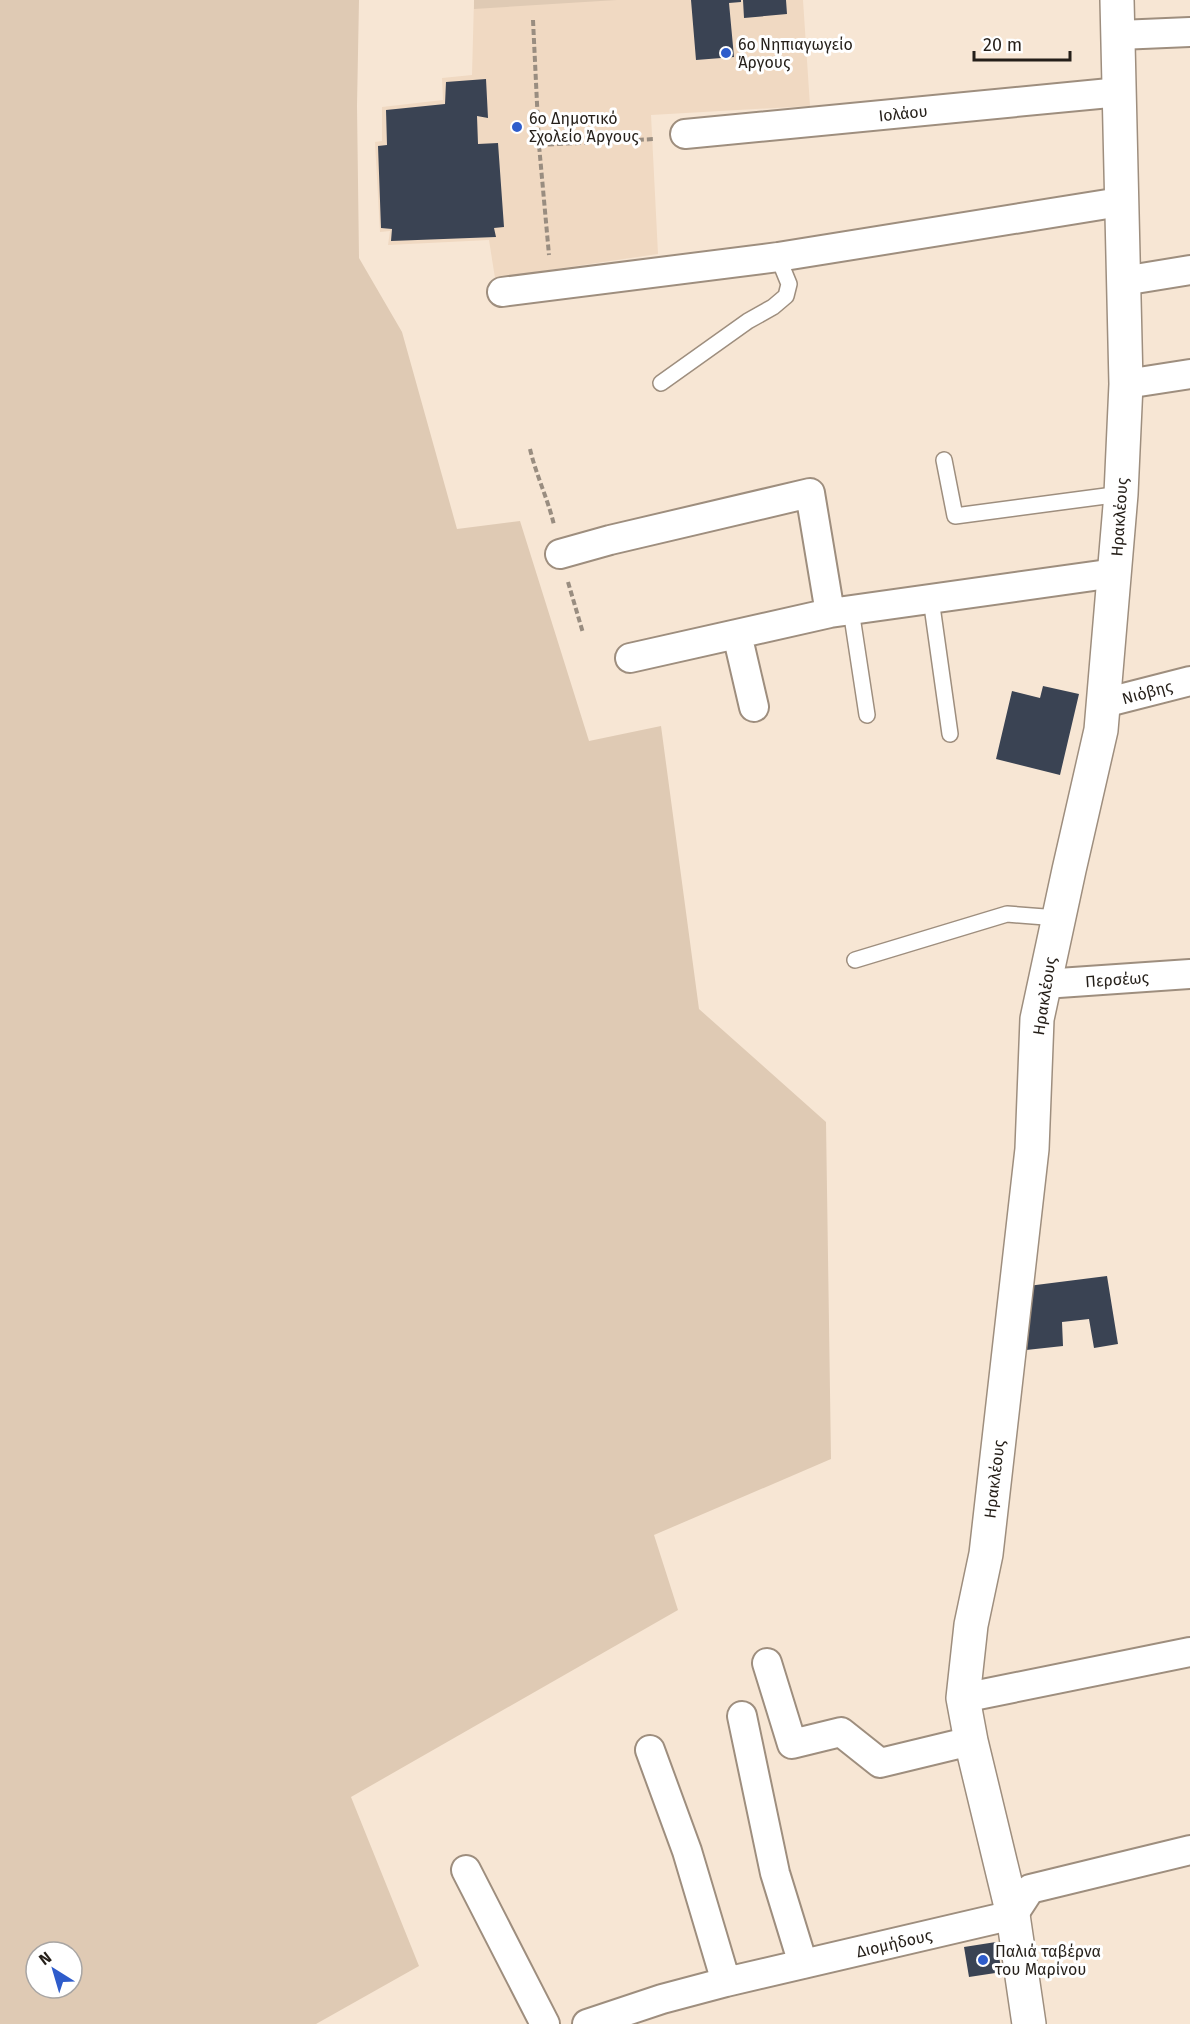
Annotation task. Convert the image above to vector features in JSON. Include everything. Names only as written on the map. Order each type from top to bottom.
[{"type":"main road","name":"Ηρακλέους","points":[[1029,2024],[1013,1915],[971,1741],[963,1698],[972,1625],[986,1554],[1032,1149],[1037,1019],[1101,730],[1104,703],[1121,494],[1126,384],[1117,0]]},
{"type":"street","points":[[1119,35],[1190,32]]},
{"type":"street","name":"Ιολάου","points":[[686,134],[1120,92]]},
{"type":"street","points":[[502,292],[778,257],[1120,202]]},
{"type":"street","points":[[1123,281],[1190,270]]},
{"type":"street","points":[[1126,384],[1190,374]]},
{"type":"street","points":[[560,554],[810,493],[840,612]]},
{"type":"street","points":[[630,658],[840,612],[1115,573]]},
{"type":"street","points":[[737,634],[754,707]]},
{"type":"street","name":"Νιόβης","points":[[1104,703],[1190,681]]},
{"type":"street","name":"Περσέως","points":[[1044,984],[1190,974]]},
{"type":"street","points":[[963,1698],[1190,1652]]},
{"type":"street","points":[[767,1663],[792,1744],[841,1732],[880,1763],[971,1741]]},
{"type":"street","points":[[742,1716],[775,1873],[803,1964]]},
{"type":"street","points":[[650,1750],[687,1851],[726,1982]]},
{"type":"street","points":[[1013,1915],[1030,1889],[1190,1850]]},
{"type":"street","points":[[466,1870],[545,2024]]},
{"type":"street","name":"Διομήδους","points":[[588,2024],[662,1999],[726,1982],[1013,1915]]},
{"type":"lane","points":[[661,383],[786,296],[789,284],[778,257]]},
{"type":"lane","points":[[944,460],[955,516],[1121,494]]},
{"type":"lane","points":[[931,599],[950,734]]},
{"type":"lane","points":[[840,612],[867,715]]},
{"type":"lane","points":[[855,960],[1007,914],[1058,918]]},
{"type":"path","points":[[533,20],[539,145],[551,286]]},
{"type":"path","points":[[539,145],[653,139]]},
{"type":"path","points":[[530,449],[535,471],[551,511],[560,554],[583,633]]},
{"type":"shaded area","points":[[0,0],[359,0],[357,106],[359,258],[402,332],[457,529],[520,521],[589,741],[661,726],[699,1009],[826,1122],[831,1459],[654,1535],[678,1610],[351,1797],[419,1966],[316,2024],[0,2024]]},
{"type":"shaded area","name":"6ο Δημοτικό Σχολείο Άργους","points":[[474,0],[803,0],[810,106],[651,115],[658,254],[495,278],[489,240],[388,245],[390,231],[380,232],[375,142],[382,141],[382,107],[443,100],[442,78],[472,75]]},
{"type":"shaded area","points":[[474,0],[617,0],[474,9]]},
{"type":"building","points":[[691,0],[741,0],[741,2],[729,3],[734,57],[696,60]]},
{"type":"building","points":[[743,0],[786,0],[787,14],[744,18]]},
{"type":"building","points":[[486,79],[488,118],[477,116],[478,144],[498,143],[504,227],[494,228],[496,237],[391,241],[392,229],[381,228],[378,146],[387,145],[386,110],[445,104],[446,82]]},
{"type":"building","points":[[1043,686],[1079,694],[1060,775],[996,759],[1012,691],[1040,698]]},
{"type":"building","points":[[1107,1276],[1118,1344],[1094,1348],[1089,1319],[1062,1322],[1063,1346],[1017,1351],[1028,1286]]},
{"type":"building","name":"Παλιά ταβέρνα του Μαρίνου","points":[[996,1942],[1002,1972],[969,1977],[964,1947]]},
{"type":"place","name":"6ο Νηπιαγωγείο Άργους","points":[[726,53]]},
{"type":"place","name":"6ο Δημοτικό Σχολείο Άργους","points":[[517,127]]},
{"type":"place","name":"Παλιά ταβέρνα του Μαρίνου","points":[[983,1960]]}]
